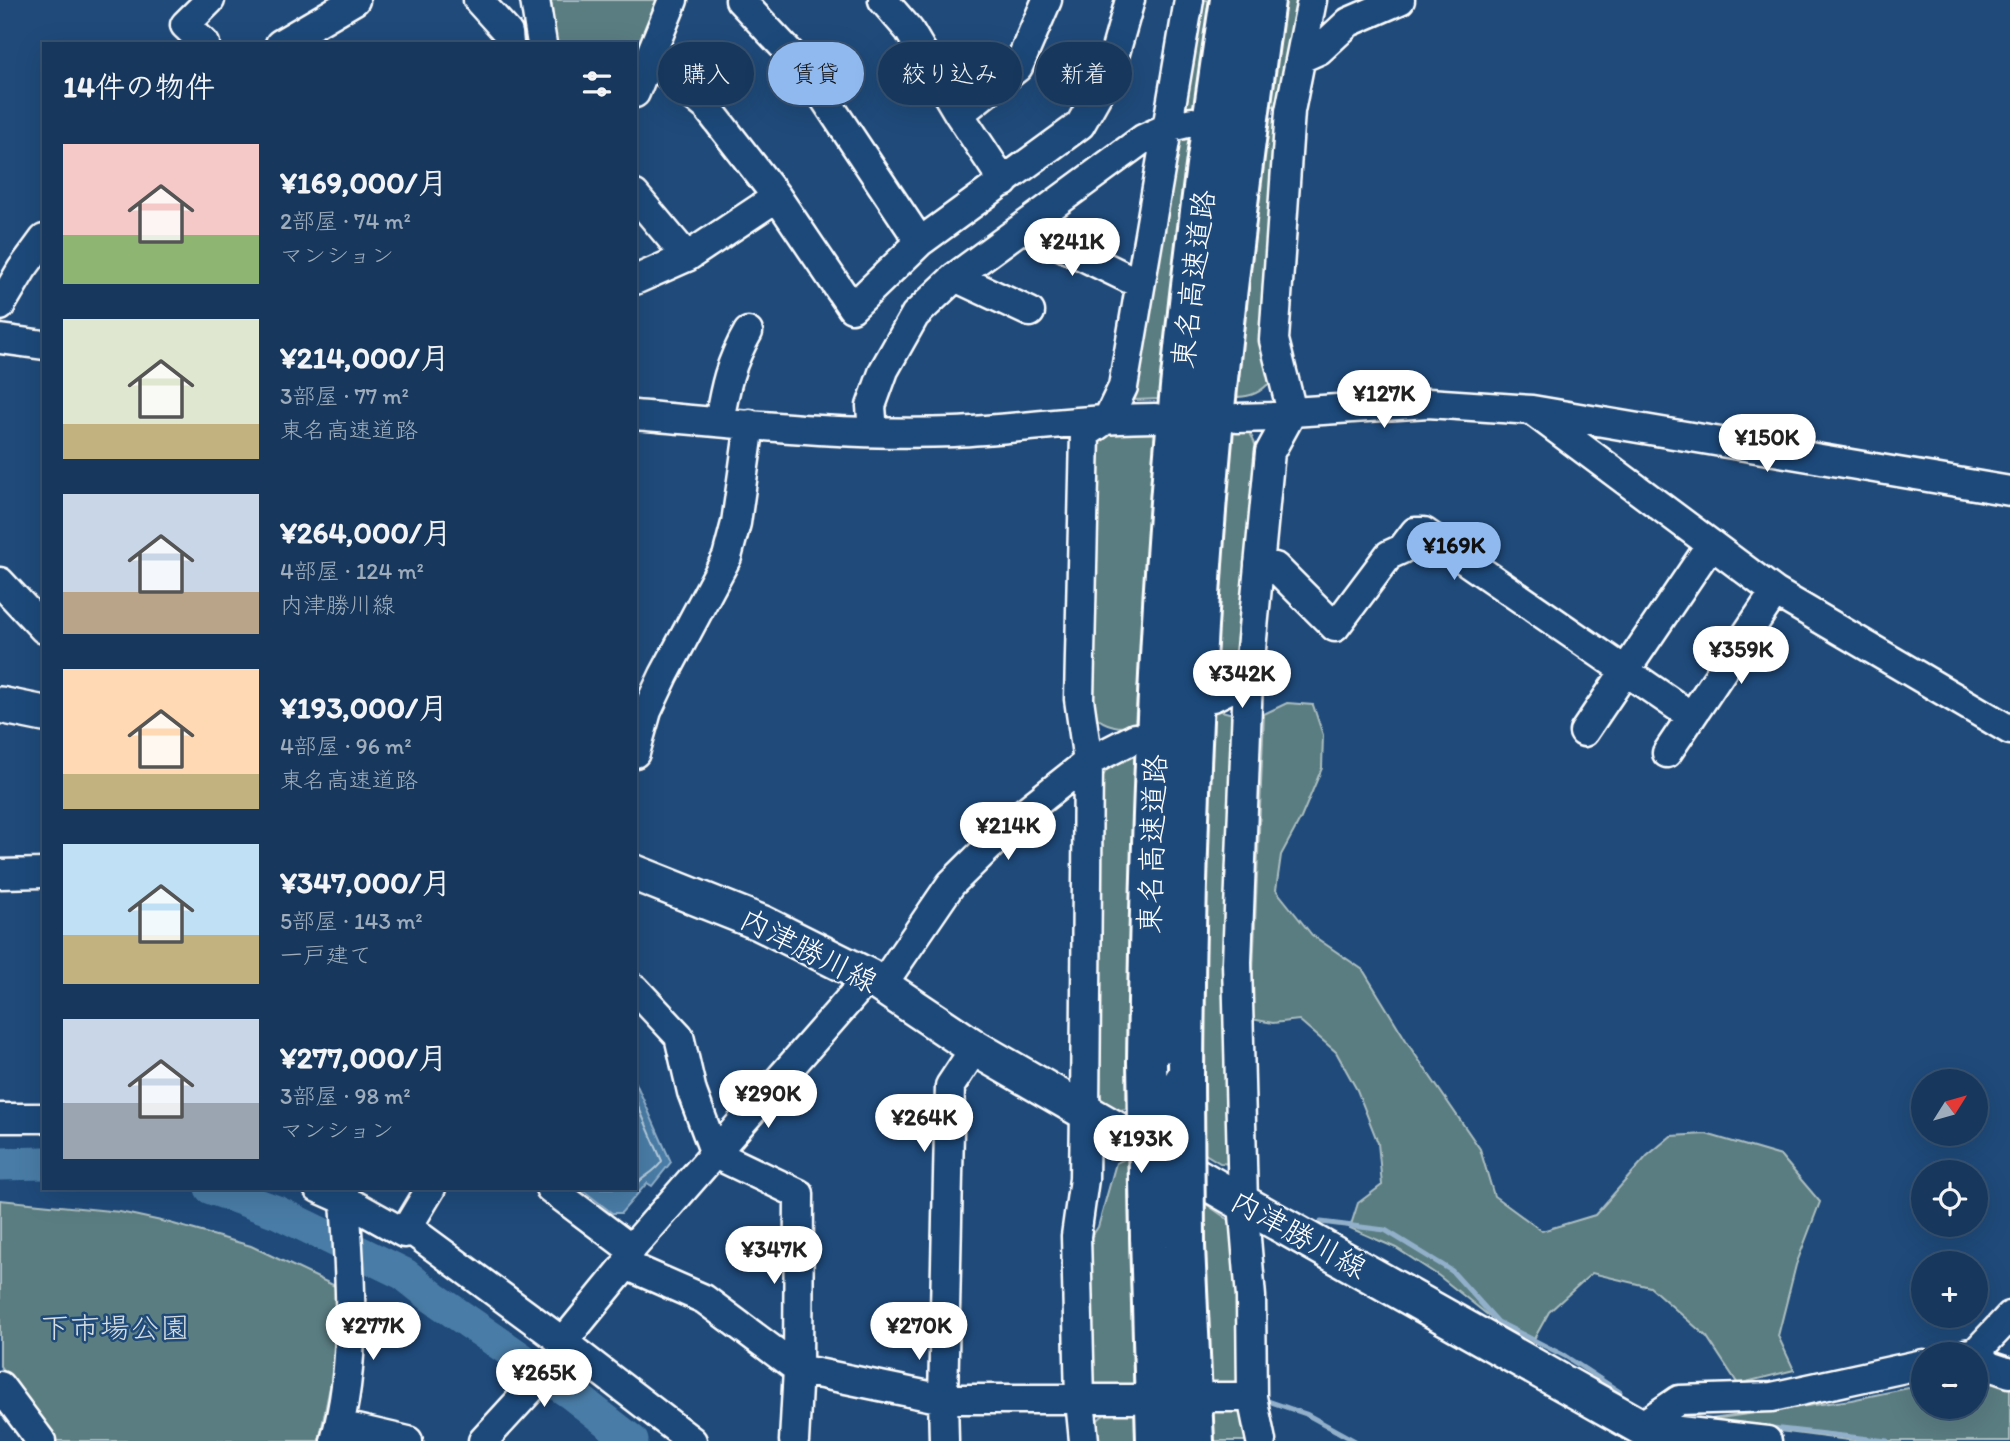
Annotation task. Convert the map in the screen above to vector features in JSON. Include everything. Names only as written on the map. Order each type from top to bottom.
[{"type":"highway","name":"東名高速道路","points":[[1194,1441],[1167,1241],[1147,1062],[1153,786],[1175,444],[1194,261],[1230,0]]},
{"type":"highway","name":"東名高速道路","points":[[1156,1441],[1167,1241],[1184,1081],[1184,934],[1189,783],[1200,596],[1229,275],[1265,0]]},
{"type":"main road","points":[[0,705],[42,714]]},
{"type":"main road","name":"内津勝川線","points":[[637,874],[761,923],[875,981],[975,1048],[1243,1203],[1653,1434]]},
{"type":"street","points":[[203,42],[186,25],[209,0]]},
{"type":"street","points":[[283,42],[355,0]]},
{"type":"street","points":[[478,0],[508,33],[509,42]]},
{"type":"street","points":[[535,0],[542,42]]},
{"type":"street","points":[[637,89],[673,0]]},
{"type":"street","points":[[740,0],[805,69],[920,242]]},
{"type":"street","points":[[883,0],[909,30],[959,114],[1004,182]]},
{"type":"street","points":[[959,114],[1017,67],[1048,0]]},
{"type":"street","points":[[650,60],[707,107],[777,197],[852,308],[920,242],[1080,125],[1110,74],[1130,0]]},
{"type":"street","points":[[1084,1441],[1080,1400],[1076,1236],[1084,1180],[1085,1110],[1088,762],[1079,699],[1085,435],[1108,418],[1123,387],[1140,284],[1179,125],[1189,0]]},
{"type":"street","points":[[1261,1441],[1252,1397],[1251,1297],[1243,1203],[1237,962],[1248,680],[1270,452],[1292,412],[1274,340],[1278,112],[1301,58],[1312,0]]},
{"type":"street","points":[[1301,58],[1319,50],[1349,22],[1400,0]]},
{"type":"street","points":[[873,432],[871,406],[884,370],[915,315],[955,277],[1143,139],[1179,125]]},
{"type":"street","points":[[637,197],[687,257]]},
{"type":"street","points":[[637,279],[687,257],[777,197]]},
{"type":"street","points":[[1025,228],[1140,284]]},
{"type":"street","points":[[0,306],[33,270],[42,245]]},
{"type":"street","points":[[955,277],[1030,312]]},
{"type":"street","points":[[719,422],[727,375],[748,332]]},
{"type":"street","points":[[0,339],[42,345]]},
{"type":"street","points":[[1237,418],[1428,403],[1532,410],[2010,491]]},
{"type":"street","points":[[1532,410],[1774,592],[2010,730]]},
{"type":"street","points":[[637,415],[873,432],[953,432],[1108,418],[1155,418]]},
{"type":"street","points":[[637,747],[648,711],[664,675],[727,557],[736,523],[750,425]]},
{"type":"street","points":[[1259,564],[1275,566],[1335,627],[1390,555],[1402,549],[1415,532],[1424,532],[1691,716]]},
{"type":"street","points":[[1584,732],[1711,544]]},
{"type":"street","points":[[0,582],[42,627]]},
{"type":"street","points":[[1667,754],[1774,592]]},
{"type":"street","points":[[1213,697],[1248,680]]},
{"type":"street","points":[[483,1441],[566,1344],[628,1257],[715,1154],[875,981],[951,884],[1021,815],[1088,762],[1135,738]]},
{"type":"street","points":[[0,874],[42,873]]},
{"type":"street","points":[[637,991],[679,1036],[692,1092],[715,1154],[799,1194],[798,1368],[794,1441]]},
{"type":"street","points":[[944,1441],[950,1086],[975,1048]]},
{"type":"street","points":[[0,1118],[42,1118]]},
{"type":"street","points":[[323,1190],[345,1198],[404,1233],[430,1190]]},
{"type":"street","points":[[552,1190],[628,1257],[704,1299],[798,1368],[943,1399],[1133,1399]]},
{"type":"street","points":[[345,1198],[350,1345],[337,1433],[408,1441]]},
{"type":"street","points":[[407,1227],[692,1441]]},
{"type":"street","points":[[1982,1342],[2010,1316]]},
{"type":"street","points":[[1988,1365],[2010,1373]]},
{"type":"street","points":[[1653,1434],[1679,1400],[1772,1397],[1911,1367]]},
{"type":"street","points":[[0,1386],[41,1441]]},
{"type":"street","points":[[1213,1398],[1252,1397]]},
{"type":"street","points":[[1653,1434],[1767,1441]]},
{"type":"green space","points":[[551,0],[663,0],[637,65],[637,42],[556,42]]},
{"type":"green space","points":[[1194,0],[1212,0],[1192,115],[1182,109]]},
{"type":"green space","points":[[1284,0],[1301,0],[1279,105],[1268,107]]},
{"type":"green space","points":[[1265,118],[1273,118],[1284,125],[1278,384],[1267,385],[1252,395],[1233,397]]},
{"type":"green space","points":[[1191,128],[1159,399],[1135,400],[1172,138]]},
{"type":"green space","points":[[1231,422],[1248,431],[1256,448],[1247,556],[1245,642],[1233,671],[1212,685]]},
{"type":"green space","points":[[1157,424],[1135,724],[1120,727],[1099,719],[1092,713],[1087,700],[1096,436]]},
{"type":"green space","points":[[1287,703],[1313,705],[1323,735],[1322,768],[1301,818],[1281,855],[1276,890],[1312,935],[1363,970],[1412,1050],[1480,1149],[1494,1196],[1542,1231],[1595,1215],[1647,1156],[1671,1136],[1706,1134],[1781,1156],[1820,1202],[1796,1265],[1778,1336],[1794,1370],[1738,1384],[1707,1337],[1650,1287],[1592,1273],[1549,1312],[1529,1348],[1439,1276],[1396,1248],[1350,1228],[1358,1203],[1382,1185],[1378,1143],[1357,1090],[1336,1052],[1299,1020],[1273,1023],[1251,1019],[1264,714]]},
{"type":"green space","points":[[1210,708],[1233,714],[1231,1164],[1220,1163],[1202,1152]]},
{"type":"green space","points":[[1135,747],[1126,1109],[1114,1111],[1101,1099],[1091,1033],[1097,791],[1111,764]]},
{"type":"green space","points":[[1127,1158],[1134,1393],[1097,1387],[1093,1381],[1090,1239],[1098,1227],[1116,1163]]},
{"type":"green space","name":"下市場公園","points":[[0,1200],[120,1212],[170,1223],[251,1246],[337,1287],[332,1377],[319,1441],[55,1441],[0,1366]]},
{"type":"green space","points":[[1203,1202],[1229,1220],[1245,1289],[1249,1373],[1237,1386],[1211,1392]]},
{"type":"green space","points":[[1988,1374],[2010,1383],[2010,1441],[1856,1441],[1718,1423],[1712,1419],[1851,1400],[1911,1388],[1911,1419],[1988,1419]]},
{"type":"green space","points":[[1210,1403],[1238,1406],[1251,1422],[1252,1441],[1212,1441]]},
{"type":"green space","points":[[1137,1407],[1138,1441],[1095,1441],[1093,1425],[1102,1416],[1118,1409]]},
{"type":"water","points":[[637,1086],[671,1162],[652,1186],[647,1183],[621,1213],[612,1213],[583,1190],[637,1190]]},
{"type":"waterway","points":[[0,1164],[42,1163]]},
{"type":"waterway","points":[[216,1190],[277,1212],[404,1274],[572,1394],[632,1441]]},
{"type":"waterway","points":[[1321,1222],[1385,1230],[1452,1271],[1498,1322],[1565,1356],[1620,1392]]},
{"type":"waterway","points":[[1268,1401],[1306,1414],[1355,1441]]},
{"type":"waterway","points":[[1764,1427],[1887,1441]]}]
